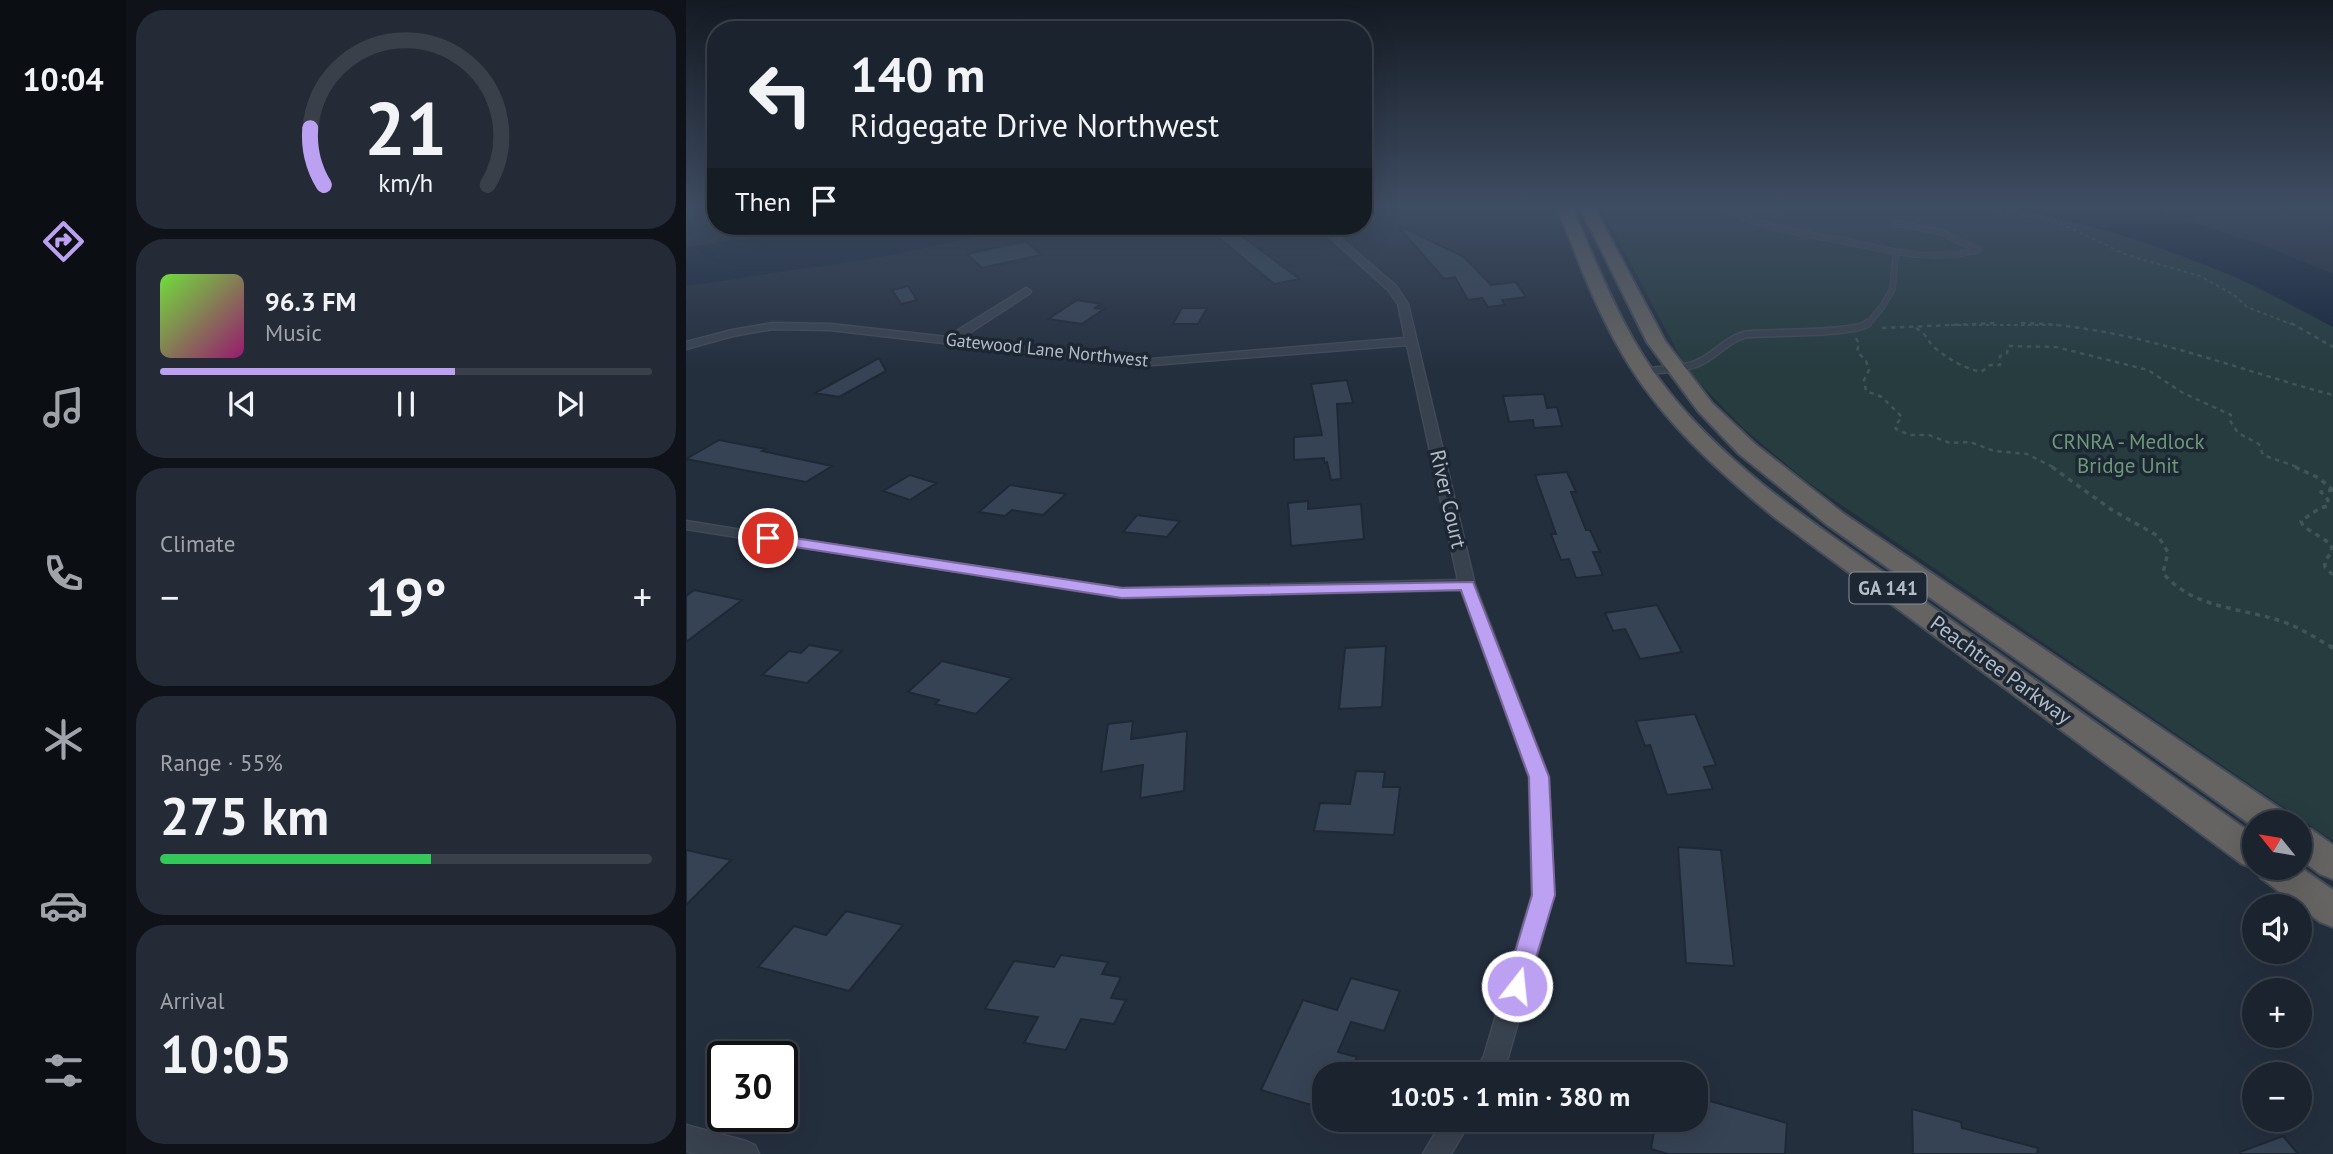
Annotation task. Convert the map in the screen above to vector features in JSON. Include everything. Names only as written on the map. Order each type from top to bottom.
[{"type":"highway","name":"Peachtree Parkway","points":[[1590,263],[1626,343],[1643,373],[1701,441],[1783,512],[2242,845]]},
{"type":"highway","name":"Peachtree Parkway","points":[[1615,263],[1641,316],[1674,369],[1705,407],[1747,449],[1835,519],[2256,810]]},
{"type":"highway","points":[[2312,849],[2333,864]]},
{"type":"highway","points":[[2290,880],[2333,911]]},
{"type":"street","name":"River Court","points":[[1364,263],[1392,288],[1403,304],[1467,585],[1539,777],[1544,895],[1495,1062]]},
{"type":"street","points":[[950,340],[1026,292]]},
{"type":"street","name":"Gatewood Lane Northwest","points":[[686,346],[732,333],[773,326],[831,327],[1140,363],[1411,341]]},
{"type":"street","points":[[686,525],[1122,593],[1467,585]]},
{"type":"street","points":[[1436,1154],[1450,1132]]},
{"type":"street","points":[[686,1138],[746,1154]]},
{"type":"lane","points":[[1643,373],[1697,364],[1745,334],[1801,330],[1838,331],[1864,327],[1884,304],[1894,287],[1893,263]]},
{"type":"path","points":[[2150,263],[2200,276],[2234,295],[2244,305],[2291,323],[2333,348]]},
{"type":"path","points":[[2333,395],[2203,357],[2083,328],[2006,321],[1864,327],[1856,338],[1859,344],[1857,351],[1866,361],[1869,370],[1864,380],[1866,391],[1882,397],[1902,417],[1895,426],[1896,429],[1909,435],[1929,435],[1950,443],[1970,442],[2005,453],[2021,452],[2046,462],[2112,510],[2158,536],[2168,552],[2163,573],[2173,585],[2216,604],[2288,624],[2333,648]]},
{"type":"path","points":[[1914,326],[1930,337],[1933,347],[1950,357],[1954,364],[1962,369],[1981,372],[1990,365],[2000,365],[2000,356],[2007,353],[2007,346],[2056,347],[2152,372],[2183,393],[2231,415],[2229,419],[2238,433],[2259,444],[2263,455],[2296,466],[2332,488],[2333,490],[2321,492],[2329,505],[2301,521],[2303,526],[2331,544],[2332,551],[2325,561],[2325,567],[2333,575]]},
{"type":"green space","name":"CRNRA - Medlock Bridge Unit","points":[[1630,263],[2198,263],[2238,278],[2333,327],[2333,841],[2312,827],[2312,810],[2288,810],[1805,480],[1743,428],[1687,370]]},
{"type":"water","points":[[686,263],[843,263],[686,286]]},
{"type":"water","points":[[2201,263],[2306,263],[2333,274],[2333,327],[2261,289]]},
{"type":"building","points":[[976,263],[1005,263],[982,268]]},
{"type":"building","points":[[1249,263],[1278,263],[1300,279],[1274,284]]},
{"type":"building","points":[[1430,263],[1470,263],[1491,285],[1516,282],[1526,297],[1502,300],[1505,305],[1488,307],[1482,298],[1468,300],[1455,277],[1444,279]]},
{"type":"building","points":[[908,286],[917,300],[901,304],[892,290]]},
{"type":"building","points":[[1077,300],[1101,304],[1095,308],[1104,309],[1082,324],[1048,319]]},
{"type":"building","points":[[1182,308],[1207,308],[1198,324],[1173,324]]},
{"type":"building","points":[[879,358],[886,371],[839,397],[815,393]]},
{"type":"building","points":[[1347,380],[1353,403],[1337,404],[1341,479],[1331,480],[1324,458],[1294,460],[1294,437],[1322,435],[1311,384]]},
{"type":"building","points":[[1544,394],[1547,408],[1557,407],[1562,426],[1534,428],[1533,420],[1509,422],[1503,396]]},
{"type":"building","points":[[719,440],[832,466],[806,482],[686,459]]},
{"type":"building","points":[[1567,472],[1576,492],[1571,492],[1586,530],[1590,530],[1600,552],[1593,552],[1603,575],[1576,578],[1569,559],[1561,560],[1551,534],[1556,534],[1535,475]]},
{"type":"building","points":[[910,475],[936,483],[910,500],[883,491]]},
{"type":"building","points":[[1010,485],[1066,494],[1043,515],[1012,510],[1005,516],[979,512]]},
{"type":"building","points":[[1308,501],[1308,509],[1361,504],[1364,539],[1291,546],[1288,503]]},
{"type":"building","points":[[1137,515],[1180,521],[1167,537],[1123,532]]},
{"type":"building","points":[[694,590],[742,600],[686,642],[686,596]]},
{"type":"building","points":[[1657,605],[1682,652],[1640,659],[1625,629],[1613,631],[1605,613]]},
{"type":"building","points":[[809,645],[842,651],[807,683],[762,675],[789,651],[801,653]]},
{"type":"building","points":[[1386,646],[1382,707],[1339,709],[1345,648]]},
{"type":"building","points":[[942,661],[1012,678],[976,714],[935,704],[939,700],[908,692]]},
{"type":"building","points":[[1695,714],[1716,765],[1704,767],[1713,789],[1667,795],[1650,745],[1645,746],[1636,721]]},
{"type":"building","points":[[1133,721],[1131,739],[1187,731],[1184,791],[1140,798],[1143,765],[1101,772],[1108,724]]},
{"type":"building","points":[[1356,771],[1385,772],[1383,787],[1400,787],[1394,835],[1314,831],[1320,803],[1350,804]]},
{"type":"building","points":[[1678,847],[1721,850],[1734,966],[1686,963]]},
{"type":"building","points":[[686,850],[731,860],[686,905]]},
{"type":"building","points":[[846,911],[903,925],[849,991],[758,967],[794,926],[826,935]]},
{"type":"building","points":[[1061,955],[1108,962],[1102,974],[1121,977],[1111,998],[1126,1000],[1114,1024],[1081,1019],[1066,1050],[1024,1043],[1038,1017],[985,1009],[1014,961],[1054,967]]},
{"type":"building","points":[[1351,978],[1400,991],[1384,1031],[1351,1022],[1338,1052],[1357,1057],[1355,1062],[1312,1062],[1312,1105],[1261,1090],[1303,1000],[1337,1010]]},
{"type":"building","points":[[1708,1100],[1787,1123],[1785,1154],[1668,1154],[1651,1149],[1654,1132],[1708,1132]]},
{"type":"building","points":[[1912,1109],[1961,1122],[1962,1128],[2038,1148],[2037,1154],[1913,1154]]},
{"type":"building","points":[[2283,1136],[2298,1154],[2240,1154],[2240,1152]]},
{"type":"route","points":[[768,538],[1076,588],[1122,593],[1467,585],[1539,777],[1544,895],[1517,986]]}]
